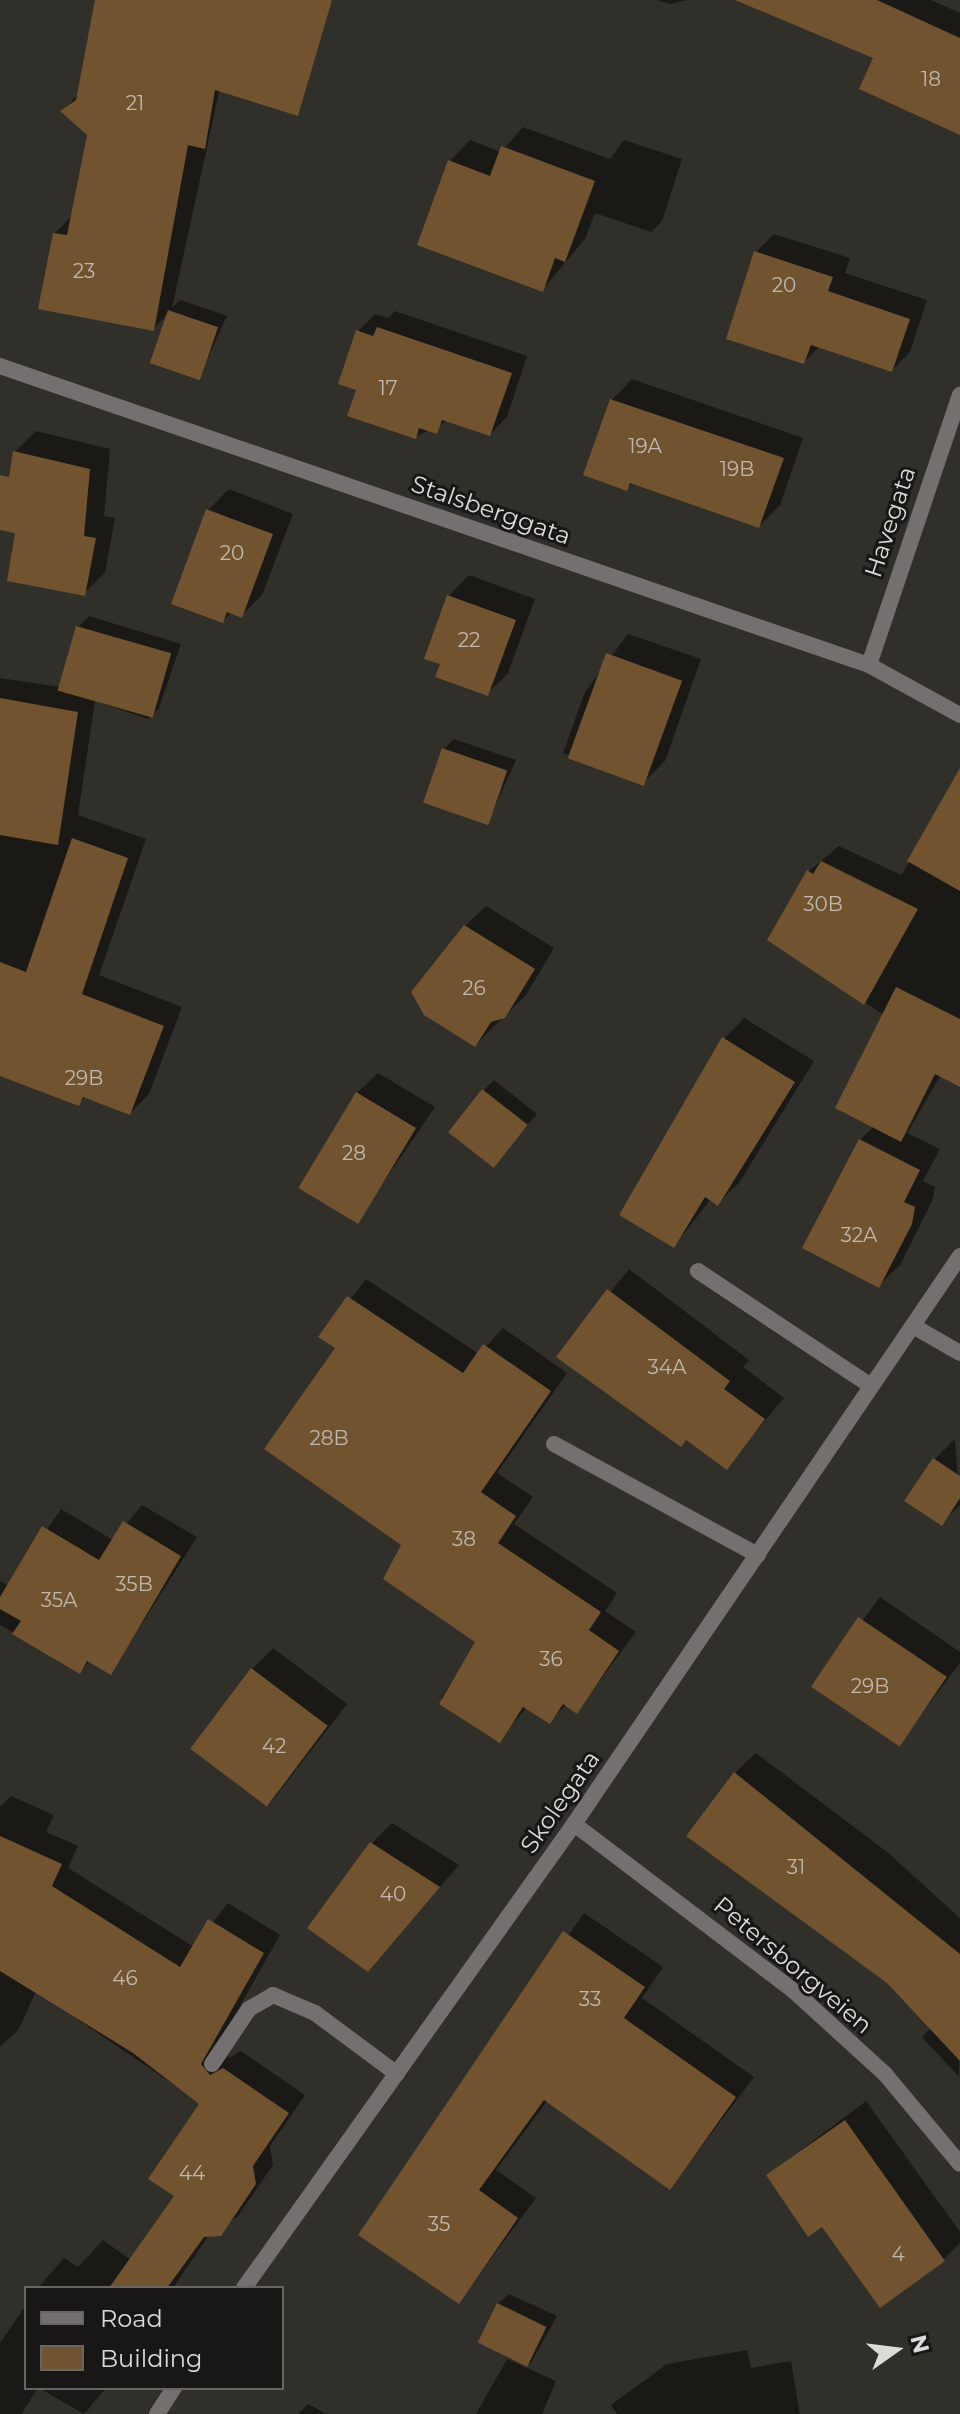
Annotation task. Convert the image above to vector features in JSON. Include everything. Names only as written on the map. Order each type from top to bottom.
[{"type":"street","name":"Stalsberggata","points":[[0,366],[869,665],[960,715]]},
{"type":"street","name":"Havegata","points":[[869,665],[960,395]]},
{"type":"street","name":"Skolegata","points":[[245,2286],[574,1824],[960,1256]]},
{"type":"street","points":[[698,1271],[871,1386]]},
{"type":"street","points":[[913,1326],[960,1353]]},
{"type":"street","points":[[554,1444],[758,1555]]},
{"type":"street","name":"Petersborgveien","points":[[574,1824],[794,1991],[885,2074],[960,2164]]},
{"type":"street","points":[[212,2064],[249,2009],[273,1995],[315,2013],[397,2074]]},
{"type":"street","points":[[157,2414],[173,2390]]},
{"type":"building","points":[[95,0],[332,0],[298,116],[215,90],[205,149],[188,145],[154,331],[38,309],[53,233],[67,235],[87,135],[60,111],[76,100]]},
{"type":"building","points":[[735,0],[877,0],[960,38],[960,135],[859,89],[873,58]]},
{"type":"building","points":[[501,146],[595,181],[565,262],[555,258],[543,292],[417,245],[448,160],[490,176]]},
{"type":"building","points":[[754,251],[833,277],[828,291],[910,319],[892,372],[811,345],[804,364],[726,339]]},
{"type":"building","points":[[168,310],[218,327],[200,380],[150,363]]},
{"type":"building","points":[[377,327],[512,373],[490,436],[442,420],[437,434],[419,428],[416,439],[347,416],[356,390],[338,384],[356,330],[373,336]]},
{"type":"building","points":[[610,399],[784,458],[759,528],[630,483],[627,491],[583,475]]},
{"type":"building","points":[[13,451],[90,469],[84,536],[96,538],[85,596],[7,581],[15,533],[0,530],[0,475],[9,477]]},
{"type":"building","points":[[206,509],[273,534],[242,618],[227,612],[223,623],[171,604]]},
{"type":"building","points":[[447,595],[516,620],[488,696],[435,677],[440,664],[424,659]]},
{"type":"building","points":[[76,626],[171,653],[153,718],[58,690]]},
{"type":"building","points":[[606,653],[682,681],[644,786],[568,758]]},
{"type":"building","points":[[0,698],[78,712],[58,845],[0,835]]},
{"type":"building","points":[[442,748],[507,770],[488,825],[423,803]]},
{"type":"building","points":[[960,768],[960,891],[907,861]]},
{"type":"building","points":[[72,838],[128,858],[82,994],[164,1026],[130,1115],[83,1097],[79,1106],[0,1076],[0,962],[26,972]]},
{"type":"building","points":[[821,861],[918,909],[864,1005],[767,940],[807,870],[813,874]]},
{"type":"building","points":[[464,925],[535,969],[505,1018],[491,1022],[475,1047],[424,1015],[411,992]]},
{"type":"building","points":[[896,987],[960,1019],[960,1087],[935,1074],[901,1142],[835,1108]]},
{"type":"building","points":[[722,1037],[795,1082],[718,1206],[705,1197],[674,1248],[619,1215]]},
{"type":"building","points":[[482,1089],[528,1125],[494,1168],[448,1132]]},
{"type":"building","points":[[356,1092],[416,1128],[358,1224],[298,1188]]},
{"type":"building","points":[[859,1139],[920,1170],[904,1202],[915,1207],[912,1224],[879,1288],[802,1248]]},
{"type":"building","points":[[607,1289],[730,1381],[724,1389],[765,1419],[727,1470],[686,1440],[681,1447],[556,1357]]},
{"type":"building","points":[[347,1296],[463,1373],[483,1344],[551,1391],[481,1492],[516,1516],[498,1543],[601,1612],[589,1630],[619,1651],[577,1714],[563,1704],[550,1724],[523,1707],[500,1743],[439,1704],[475,1642],[383,1579],[401,1545],[264,1449],[335,1348],[318,1337]]},
{"type":"building","points":[[933,1458],[960,1476],[960,1498],[942,1526],[904,1501]]},
{"type":"building","points":[[123,1521],[181,1556],[111,1675],[87,1661],[80,1674],[12,1634],[21,1621],[0,1609],[0,1597],[42,1526],[99,1560]]},
{"type":"building","points":[[858,1617],[947,1677],[900,1746],[811,1687]]},
{"type":"building","points":[[251,1668],[328,1726],[267,1806],[190,1749]]},
{"type":"building","points":[[734,1772],[960,1954],[960,2061],[887,1983],[686,1836]]},
{"type":"building","points":[[0,1836],[62,1864],[52,1886],[180,1967],[208,1919],[264,1953],[201,2064],[210,2075],[223,2068],[289,2113],[253,2166],[256,2184],[221,2236],[204,2237],[168,2286],[110,2286],[174,2196],[148,2179],[199,2104],[133,2053],[0,1971]]},
{"type":"building","points":[[370,1842],[440,1887],[368,1972],[307,1928]]},
{"type":"building","points":[[563,1931],[645,1987],[624,2018],[736,2097],[670,2190],[544,2100],[479,2190],[518,2218],[459,2304],[358,2235]]},
{"type":"building","points":[[845,2120],[945,2261],[880,2308],[822,2227],[808,2237],[766,2175]]},
{"type":"building","points":[[497,2303],[546,2327],[527,2367],[478,2343]]}]
